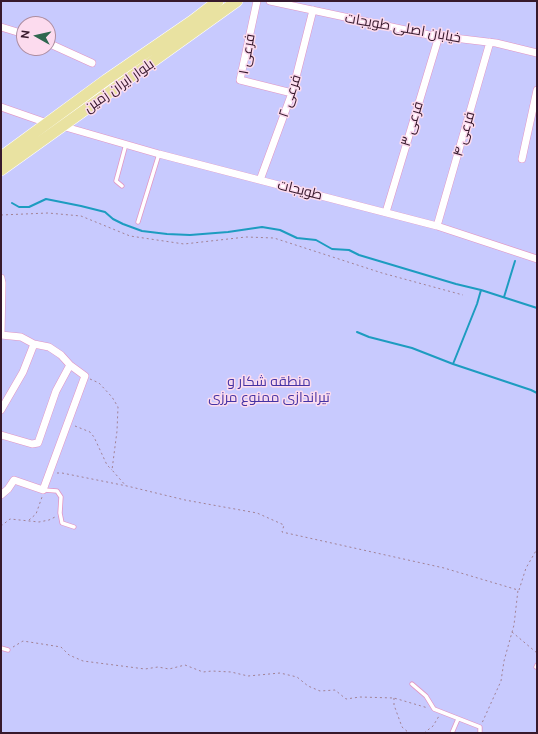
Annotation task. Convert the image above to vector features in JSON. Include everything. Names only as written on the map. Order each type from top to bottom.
[{"type":"main road","name":"بلوار ایران زمین","points":[[1,170],[237,1]]},
{"type":"main road","name":"بلوار ایران زمین","points":[[1,157],[106,80],[192,21],[215,2]]},
{"type":"street","name":"فرعی ۱","points":[[257,1],[240,80],[292,93]]},
{"type":"street","name":"خیابان اصلی طویجات","points":[[270,1],[439,36],[490,42],[537,53]]},
{"type":"street","name":"فرعی ۲","points":[[260,180],[292,93],[313,10]]},
{"type":"street","points":[[1,27],[16,32]]},
{"type":"street","name":"فرعی ۳","points":[[386,212],[439,36]]},
{"type":"street","name":"فرعی ۴","points":[[437,226],[490,42]]},
{"type":"street","points":[[56,47],[92,63]]},
{"type":"street","points":[[522,159],[537,90]]},
{"type":"street","points":[[1,108],[46,124]]},
{"type":"street","name":"طویجات","points":[[62,126],[159,154],[437,226],[537,259]]},
{"type":"street","points":[[1,278],[1,335],[21,337],[34,344],[49,348],[61,355],[70,365],[85,376],[43,490],[14,480],[8,489],[1,495]]},
{"type":"street","points":[[1,410],[23,372],[34,344]]},
{"type":"street","points":[[1,435],[32,444],[38,443],[56,390],[70,365]]},
{"type":"lane","points":[[122,186],[116,182],[126,144]]},
{"type":"lane","points":[[138,222],[159,154]]},
{"type":"lane","points":[[43,490],[57,492],[61,497],[60,513],[62,523],[74,527]]},
{"type":"lane","points":[[1,648],[8,650]]},
{"type":"lane","points":[[412,684],[426,696],[434,710],[480,727],[480,733]]},
{"type":"lane","points":[[452,733],[458,719]]},
{"type":"path","points":[[1,215],[48,213],[81,216],[130,236],[184,244],[246,237],[274,238],[382,272],[464,295]]},
{"type":"path","points":[[85,376],[99,383],[112,397],[118,407],[117,431],[112,470]]},
{"type":"path","points":[[68,423],[90,432],[94,437],[107,465],[127,486]]},
{"type":"path","points":[[47,480],[56,473],[62,473],[257,514],[284,525],[282,532],[444,568],[518,590]]},
{"type":"path","points":[[29,520],[36,514],[40,506],[43,490]]},
{"type":"path","points":[[1,526],[10,519],[40,522],[49,520],[60,513]]},
{"type":"path","points":[[480,727],[500,681],[512,632],[518,590],[526,568],[537,549]]},
{"type":"path","points":[[512,632],[537,653]]},
{"type":"path","points":[[8,650],[23,641],[61,647],[69,655],[83,661],[145,669],[158,667],[169,669],[185,666],[203,672],[231,672],[248,676],[280,673],[297,677],[308,686],[320,691],[335,690],[346,699],[360,697],[394,698],[434,710]]},
{"type":"path","points":[[394,698],[394,705],[402,727],[409,733]]},
{"type":"path","points":[[424,733],[434,726],[441,712]]},
{"type":"green space","name":"منطقه شکار و تیراندازی ممنوع مرزی","points":[[1,1],[537,1],[537,733],[1,733]]},
{"type":"waterway","points":[[12,203],[19,207],[29,207],[46,199],[105,212],[113,219],[142,231],[167,234],[190,235],[228,232],[262,227],[280,230],[297,238],[316,240],[332,249],[349,250],[359,255],[481,290],[537,308]]},
{"type":"waterway","points":[[504,297],[515,261]]},
{"type":"waterway","points":[[357,332],[369,337],[412,348],[453,364],[477,304],[481,290]]},
{"type":"waterway","points":[[453,364],[537,393]]}]
